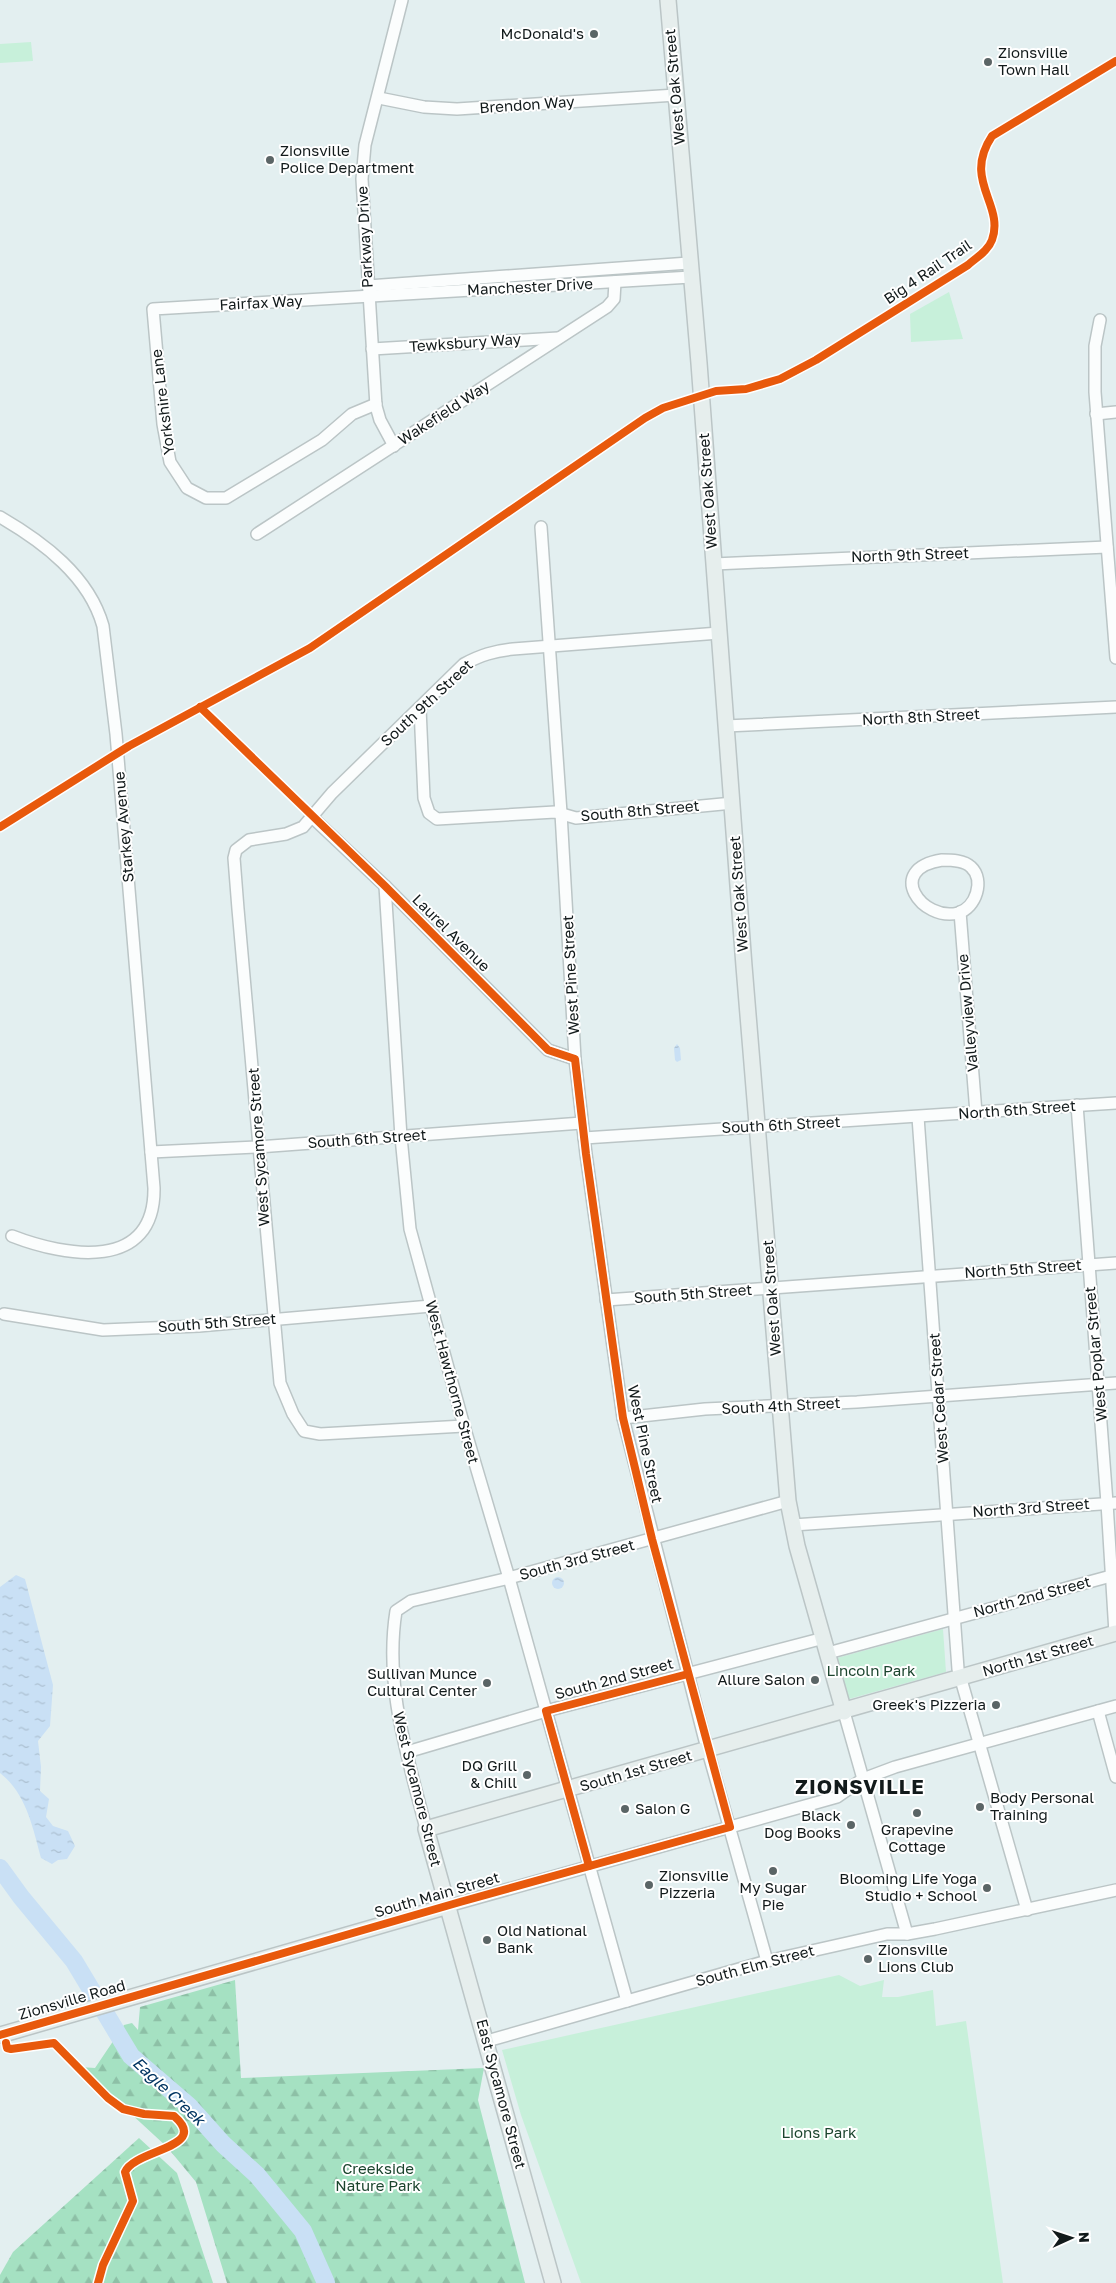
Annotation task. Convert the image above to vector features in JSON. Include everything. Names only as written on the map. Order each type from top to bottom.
[{"type":"main road","name":"West Oak Street","points":[[668,0],[788,1501],[844,1712]]},
{"type":"main road","name":"North 1st Street","points":[[960,1678],[1115,1633]]},
{"type":"main road","name":"South 1st Street","points":[[426,1830],[960,1678]]},
{"type":"main road","name":"West Sycamore Street","points":[[426,1830],[448,1906]]},
{"type":"main road","name":"South Main Street","points":[[152,1992],[448,1906]]},
{"type":"main road","name":"East Sycamore Street","points":[[448,1906],[553,2283]]},
{"type":"main road","name":"Zionsville Road","points":[[0,2035],[152,1992]]},
{"type":"street","name":"Parkway Drive","points":[[394,446],[380,420],[376,404],[362,179],[366,145],[402,0]]},
{"type":"street","name":"Brendon Way","points":[[378,98],[424,107],[457,109],[676,95]]},
{"type":"street","name":"Manchester Drive","points":[[368,291],[615,282],[690,270]]},
{"type":"street","name":"Manchester Drive","points":[[368,291],[690,270]]},
{"type":"street","name":"Wakefield Way","points":[[257,534],[608,307],[614,299],[615,282]]},
{"type":"street","name":"Fairfax Way","points":[[153,309],[368,291]]},
{"type":"street","name":"Yorkshire Lane","points":[[153,309],[163,420],[170,462],[187,488],[206,498],[226,498],[322,440],[352,414],[376,404]]},
{"type":"street","points":[[1100,320],[1095,346],[1096,414],[1116,658]]},
{"type":"street","name":"Tewksbury Way","points":[[372,350],[558,338]]},
{"type":"street","points":[[1096,414],[1116,412]]},
{"type":"street","name":"Starkey Avenue","points":[[0,517],[26,532],[59,558],[90,596],[103,626],[116,734],[154,1198],[152,1215],[133,1241],[115,1250],[96,1252],[40,1247],[12,1236]]},
{"type":"street","name":"West Pine Street","points":[[541,527],[561,813],[575,1060],[623,1418],[652,1539],[767,1961]]},
{"type":"street","name":"North 9th Street","points":[[714,564],[1107,547]]},
{"type":"street","name":"South 9th Street","points":[[312,817],[332,793],[464,664],[479,656],[492,651],[719,633]]},
{"type":"street","name":"South 8th Street","points":[[420,708],[424,798],[429,813],[437,819],[449,820],[548,812],[561,813],[576,818],[733,803]]},
{"type":"street","name":"North 8th Street","points":[[726,726],[1116,708]]},
{"type":"street","name":"West Sycamore Street","points":[[312,817],[303,827],[295,832],[249,840],[243,843],[236,850],[234,858],[280,1383],[293,1414],[304,1431],[320,1434],[464,1426]]},
{"type":"street","name":"Laurel Avenue","points":[[312,817],[385,886],[548,1050],[575,1060]]},
{"type":"street","points":[[955,860],[970,865],[977,875],[979,887],[974,898],[965,911],[960,912],[954,914],[937,911],[917,899],[912,888],[912,878],[927,862],[955,860]]},
{"type":"street","name":"West Hawthorne Street","points":[[385,886],[401,1137],[410,1229],[627,2001]]},
{"type":"street","name":"Valleyview Drive","points":[[960,912],[976,1113]]},
{"type":"street","name":"North 6th Street","points":[[918,1117],[1116,1103]]},
{"type":"street","name":"West Poplar Street","points":[[1077,1105],[1098,1384],[1112,1503],[1111,1576],[1115,1633]]},
{"type":"street","name":"South 6th Street","points":[[584,1138],[918,1117]]},
{"type":"street","name":"West Cedar Street","points":[[918,1117],[931,1276],[953,1619],[960,1678],[1027,1910]]},
{"type":"street","name":"South 6th Street","points":[[151,1152],[258,1147],[582,1123]]},
{"type":"street","name":"North 5th Street","points":[[931,1276],[1116,1263]]},
{"type":"street","name":"South 5th Street","points":[[606,1300],[931,1276]]},
{"type":"street","name":"South 5th Street","points":[[4,1314],[103,1330],[273,1320],[431,1306]]},
{"type":"street","name":"South 4th Street","points":[[623,1418],[705,1409],[780,1406],[1116,1383]]},
{"type":"street","name":"South 3rd Street","points":[[396,1611],[411,1601],[508,1578],[788,1501]]},
{"type":"street","name":"North 3rd Street","points":[[947,1514],[1112,1503]]},
{"type":"street","points":[[793,1524],[947,1514]]},
{"type":"street","name":"North 2nd Street","points":[[953,1619],[1111,1576]]},
{"type":"street","name":"West Sycamore Street","points":[[396,1611],[392,1634],[395,1702],[426,1830]]},
{"type":"street","points":[[828,1653],[953,1619]]},
{"type":"street","name":"South 2nd Street","points":[[407,1752],[546,1712],[824,1638]]},
{"type":"street","name":"South Main Street","points":[[448,1906],[836,1797],[863,1779],[895,1767],[1116,1706]]},
{"type":"street","points":[[1098,1711],[1116,1777]]},
{"type":"street","name":"West Oak Street","points":[[844,1712],[907,1934]]},
{"type":"street","name":"South Elm Street","points":[[487,2041],[767,1961],[887,1934],[907,1934],[1116,1890]]},
{"type":"green space","points":[[31,42],[33,61],[0,63],[0,44]]},
{"type":"green space","points":[[949,292],[963,339],[911,342],[910,314]]},
{"type":"green space","name":"Lincoln Park","points":[[943,1629],[946,1672],[849,1699],[837,1658]]},
{"type":"green space","name":"Lions Park","points":[[839,1975],[860,1986],[884,1980],[882,1997],[898,1997],[933,1990],[936,2026],[966,2021],[1003,2283],[581,2283],[521,2115],[502,2050]]},
{"type":"green space","name":"Creekside Nature Park","points":[[235,1980],[241,2078],[484,2068],[478,2100],[525,2283],[227,2283],[196,2182],[167,2147],[103,2088],[87,2077],[80,2067],[95,2068],[124,2025],[132,2023],[138,2030],[140,2007]]},
{"type":"green space","points":[[139,2138],[177,2173],[213,2283],[0,2283],[0,2275],[13,2252]]},
{"type":"water","points":[[677,1044],[680,1048],[681,1060],[677,1062],[675,1060],[674,1048]]},
{"type":"water","points":[[16,1575],[25,1579],[53,1685],[50,1726],[38,1741],[41,1767],[40,1791],[49,1799],[46,1817],[53,1826],[68,1831],[75,1846],[67,1859],[58,1860],[52,1864],[41,1858],[31,1823],[22,1801],[9,1781],[0,1773],[0,1587]]},
{"type":"water","points":[[558,1577],[564,1583],[558,1589],[552,1583]]},
{"type":"waterway","name":"Eagle Creek","points":[[0,1868],[21,1897],[74,1961],[131,2056],[189,2106],[223,2144],[257,2175],[303,2231],[326,2283]]},
{"type":"cycle path","name":"Big 4 Rail Trail","points":[[0,827],[129,746],[310,648],[645,418],[663,408],[716,391],[746,389],[780,379],[816,360],[968,265],[988,247],[995,227],[982,179],[981,166],[984,152],[992,136],[1116,61]]},
{"type":"cycle path","points":[[0,2035],[460,1902],[730,1827],[652,1539],[623,1418],[586,1154],[575,1059],[548,1050],[385,886],[200,707]]},
{"type":"cycle path","points":[[589,1866],[546,1711],[688,1674]]},
{"type":"cycle path","points":[[6,2043],[7,2048],[11,2049],[54,2043],[108,2098],[123,2109],[144,2114],[174,2116],[183,2127],[183,2135],[177,2142],[131,2164],[125,2172],[133,2201],[103,2265],[98,2283]]},
{"type":"place","name":"McDonald's","points":[[594,34]]},
{"type":"place","name":"Zionsville Town Hall","points":[[988,62]]},
{"type":"place","name":"Zionsville Police Department","points":[[270,160]]},
{"type":"place","name":"Allure Salon","points":[[815,1680]]},
{"type":"place","name":"Sullivan Munce Cultural Center","points":[[487,1683]]},
{"type":"place","name":"Greek's Pizzeria","points":[[996,1705]]},
{"type":"place","name":"DQ Grill & Chill","points":[[527,1775]]},
{"type":"place","name":"Body Personal Training","points":[[980,1807]]},
{"type":"place","name":"Salon G","points":[[625,1809]]},
{"type":"place","name":"Grapevine Cottage","points":[[917,1813]]},
{"type":"place","name":"Black Dog Books","points":[[851,1825]]},
{"type":"place","name":"My Sugar Pie","points":[[773,1871]]},
{"type":"place","name":"Zionsville Pizzeria","points":[[649,1885]]},
{"type":"place","name":"Blooming Life Yoga Studio + School","points":[[987,1888]]},
{"type":"place","name":"Old National Bank","points":[[487,1940]]},
{"type":"place","name":"Zionsville Lions Club","points":[[868,1959]]},
{"type":"district","name":"ZIONSVILLE","points":[[860,1787]]}]
